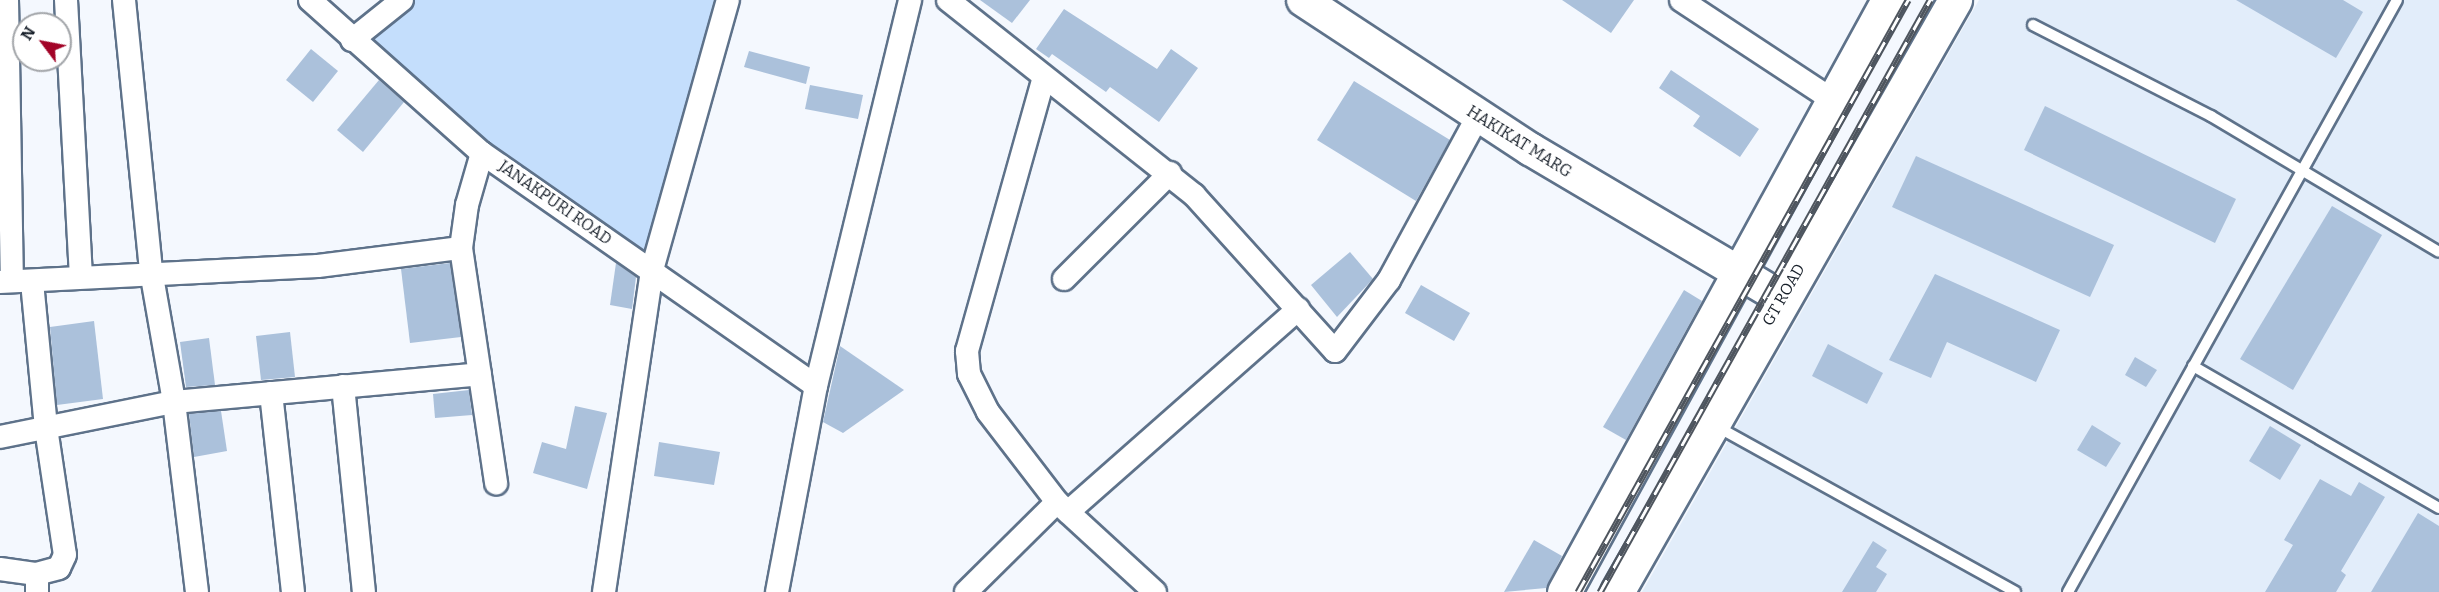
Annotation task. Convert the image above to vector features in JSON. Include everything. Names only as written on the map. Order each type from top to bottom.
[{"type":"highway","points":[[1564,592],[1741,275],[1831,99],[1888,0]]},
{"type":"highway","name":"GT ROAD","points":[[1617,592],[1782,298],[1955,0]]},
{"type":"street","points":[[0,569],[37,583],[59,568],[65,555],[46,428],[15,282],[8,0]]},
{"type":"street","points":[[66,0],[81,278]]},
{"type":"street","points":[[124,0],[151,271],[174,402],[197,592]]},
{"type":"street","name":"JANAKPURI ROAD","points":[[310,0],[352,40],[482,153],[816,386]]},
{"type":"street","points":[[352,40],[402,0]]},
{"type":"street","points":[[604,592],[652,270],[728,0]]},
{"type":"street","points":[[777,592],[816,386],[910,0]]},
{"type":"street","points":[[948,0],[1170,173],[1221,221],[1335,351],[1389,280],[1478,116]]},
{"type":"street","name":"HAKIKAT MARG","points":[[1303,0],[1478,116],[1782,298]]},
{"type":"street","points":[[1681,0],[1831,99]]},
{"type":"street","points":[[1044,77],[967,351],[976,393],[1063,507],[1155,592]]},
{"type":"street","points":[[482,153],[467,205],[461,248],[496,483]]},
{"type":"street","points":[[1064,279],[1170,173]]},
{"type":"street","points":[[15,282],[151,271],[318,267],[461,248]]},
{"type":"street","points":[[966,592],[1298,309]]},
{"type":"street","points":[[0,437],[174,402],[480,374]]},
{"type":"street","points":[[343,386],[364,592]]},
{"type":"street","points":[[271,393],[293,592]]},
{"type":"lane","points":[[2068,592],[2193,366],[2305,171],[2397,0]]},
{"type":"lane","points":[[2033,25],[2211,116],[2439,252]]},
{"type":"lane","points":[[2193,366],[2439,508]]},
{"type":"lane","points":[[1712,423],[2015,592]]},
{"type":"shaded area","points":[[402,0],[728,0],[652,270],[352,40]]},
{"type":"shaded area","points":[[1979,0],[2439,0],[2439,592],[1642,592]]},
{"type":"building","points":[[980,0],[1030,0],[1012,23]]},
{"type":"building","points":[[1562,0],[1634,0],[1611,33]]},
{"type":"building","points":[[2236,0],[2343,0],[2363,12],[2336,58]]},
{"type":"building","points":[[1064,9],[1157,69],[1171,49],[1198,68],[1159,122],[1110,87],[1106,92],[1052,54],[1049,58],[1036,49]]},
{"type":"building","points":[[311,49],[338,71],[313,102],[286,80]]},
{"type":"building","points":[[749,51],[810,67],[806,84],[744,67]]},
{"type":"building","points":[[1671,70],[1759,129],[1740,157],[1693,126],[1700,116],[1659,88]]},
{"type":"building","points":[[379,80],[404,102],[363,152],[337,130]]},
{"type":"building","points":[[1354,81],[1450,140],[1416,201],[1317,140]]},
{"type":"building","points":[[810,85],[863,95],[858,119],[805,109]]},
{"type":"building","points":[[2045,106],[2236,199],[2215,243],[2024,150]]},
{"type":"building","points":[[1916,156],[2114,245],[2090,297],[1892,207]]},
{"type":"building","points":[[2332,206],[2382,235],[2293,390],[2240,359]]},
{"type":"building","points":[[1350,252],[1373,279],[1337,317],[1311,285]]},
{"type":"building","points":[[450,263],[461,337],[410,343],[401,269]]},
{"type":"building","points":[[616,263],[636,277],[632,309],[610,305]]},
{"type":"building","points":[[1935,274],[2060,330],[2036,382],[1947,342],[1931,378],[1889,360]]},
{"type":"building","points":[[1421,285],[1470,313],[1454,341],[1405,313]]},
{"type":"building","points":[[1684,290],[1702,301],[1626,440],[1603,427]]},
{"type":"building","points":[[94,321],[103,399],[57,405],[50,327]]},
{"type":"building","points":[[290,332],[295,377],[261,380],[256,336]]},
{"type":"building","points":[[209,338],[215,385],[186,387],[180,342]]},
{"type":"building","points":[[1828,344],[1883,373],[1867,404],[1812,376]]},
{"type":"building","points":[[840,346],[904,390],[843,433],[823,422]]},
{"type":"building","points":[[2135,357],[2157,370],[2146,387],[2125,375]]},
{"type":"building","points":[[469,390],[472,415],[435,418],[433,394]]},
{"type":"building","points":[[575,406],[607,413],[587,489],[533,473],[542,442],[566,449]]},
{"type":"building","points":[[221,411],[227,451],[194,457],[189,414]]},
{"type":"building","points":[[2092,425],[2121,443],[2106,467],[2077,450]]},
{"type":"building","points":[[2270,426],[2301,445],[2280,480],[2249,461]]},
{"type":"building","points":[[659,442],[720,452],[714,485],[654,476]]},
{"type":"building","points":[[2320,479],[2351,496],[2359,482],[2385,497],[2341,571],[2346,575],[2336,592],[2265,592],[2293,545],[2284,540]]},
{"type":"building","points":[[2418,513],[2439,526],[2439,592],[2371,592]]},
{"type":"building","points":[[1534,540],[1562,556],[1546,588],[1504,592]]},
{"type":"building","points":[[1873,541],[1887,550],[1876,567],[1887,574],[1876,592],[1842,592]]},
{"type":"railway","points":[[1578,592],[1908,0]]},
{"type":"railway","points":[[1600,592],[1930,0]]}]
